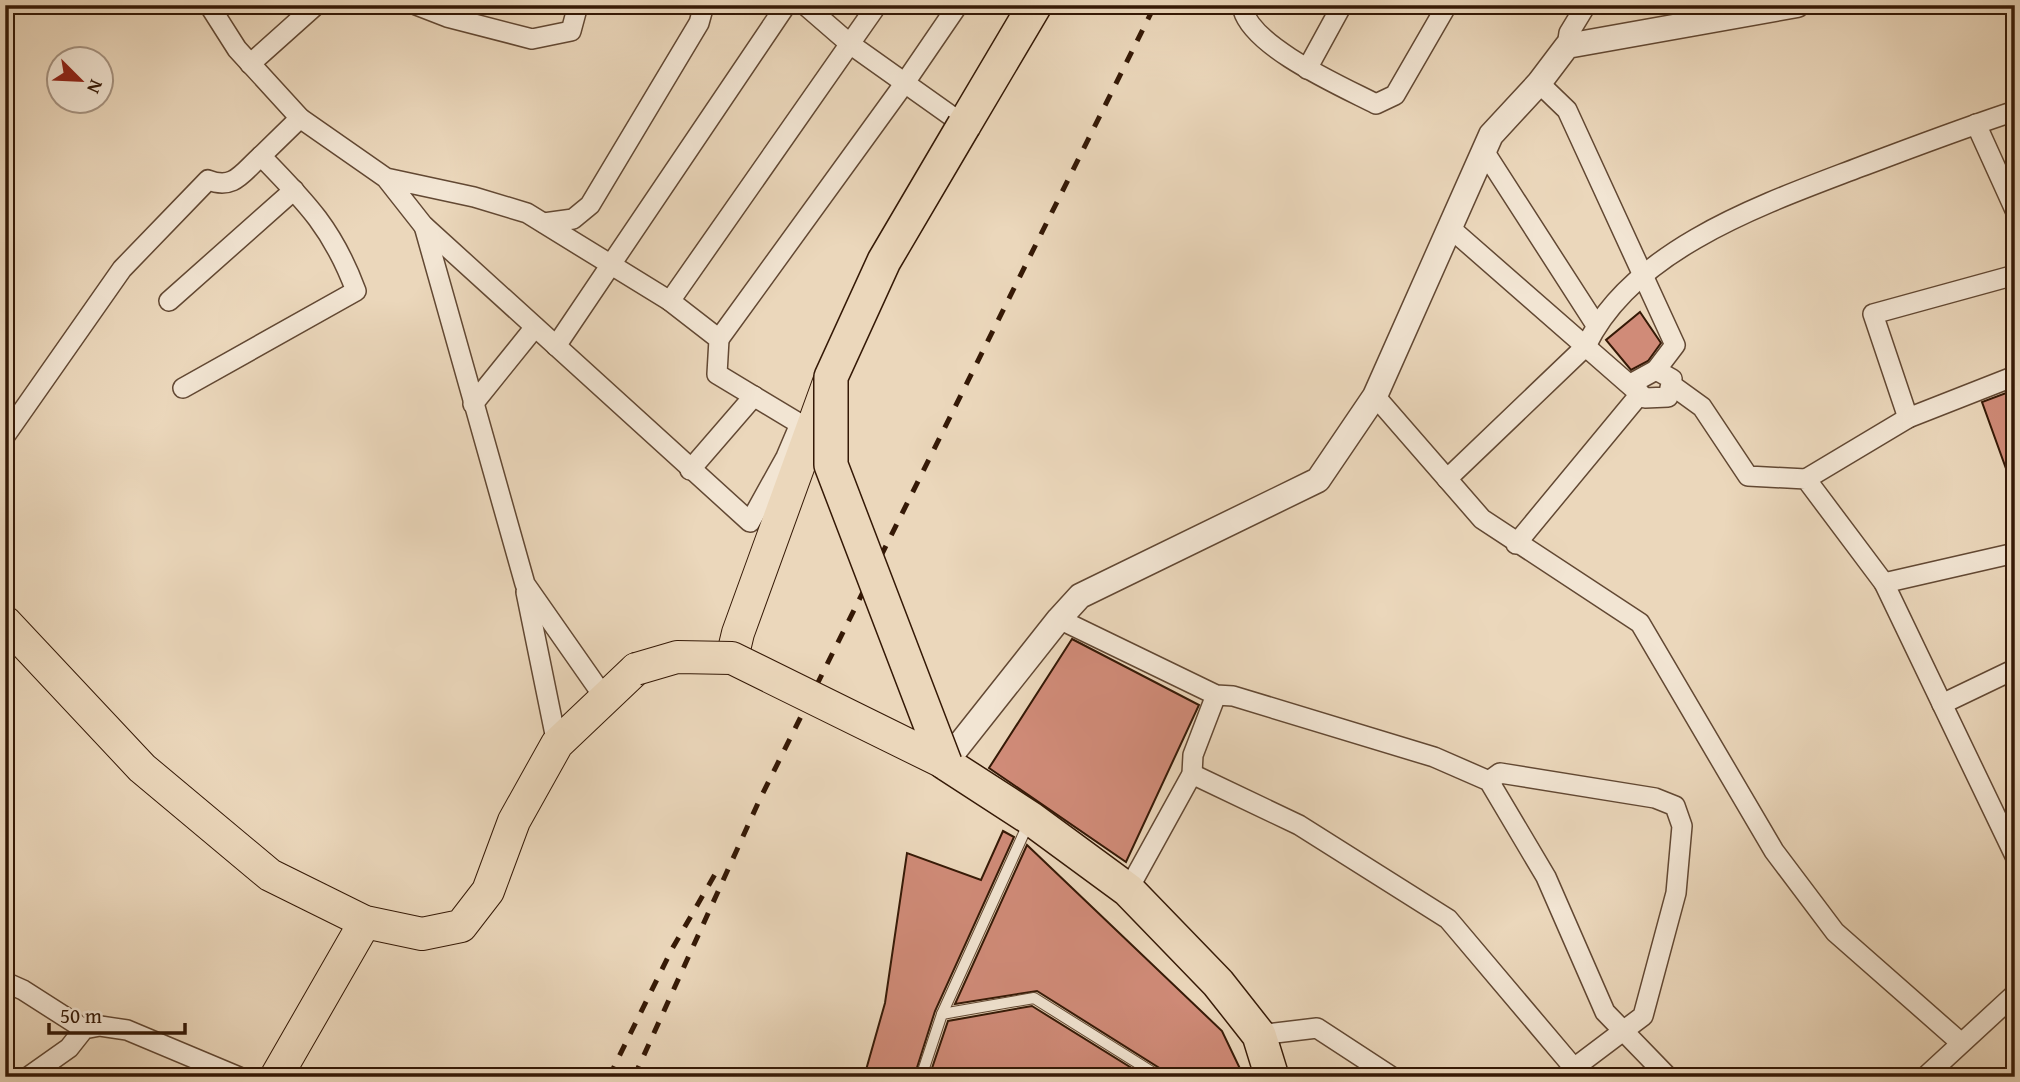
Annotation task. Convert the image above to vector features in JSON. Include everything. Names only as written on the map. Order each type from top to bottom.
[{"type":"highway","points":[[1035,5],[884,261],[831,377],[831,465],[945,763],[1030,818],[1128,890],[1218,983],[1259,1035],[1272,1077]]},
{"type":"main road","points":[[732,658],[738,633],[831,377]]},
{"type":"main road","points":[[5,622],[142,768],[270,875],[365,922],[422,934],[461,926],[488,891],[514,821],[558,744],[636,669],[677,657],[732,658],[945,763]]},
{"type":"main road","points":[[276,1077],[365,922]]},
{"type":"street","points":[[209,5],[250,64],[300,118],[351,151],[386,178],[423,225],[750,522],[786,457],[800,424],[717,374],[719,339],[958,5]]},
{"type":"street","points":[[250,64],[316,5]]},
{"type":"street","points":[[416,5],[447,17],[532,39],[571,31],[579,5]]},
{"type":"street","points":[[544,223],[573,219],[590,205],[699,23],[704,5]]},
{"type":"street","points":[[556,346],[786,5]]},
{"type":"street","points":[[805,5],[850,44],[964,125]]},
{"type":"street","points":[[670,301],[877,5]]},
{"type":"street","points":[[1245,5],[1242,10],[1247,25],[1307,69],[1376,104],[1395,95],[1447,5]]},
{"type":"street","points":[[1307,69],[1342,5]]},
{"type":"street","points":[[945,763],[1080,596],[1318,480],[1375,396],[1491,135],[1539,83],[1567,46],[1569,33],[1586,5]]},
{"type":"street","points":[[1567,46],[1784,6]]},
{"type":"street","points":[[1539,83],[1567,110],[1641,277],[1675,345],[1656,370],[1636,381],[1640,394]]},
{"type":"street","points":[[1447,479],[1586,346],[1595,325],[1641,277],[1704,232],[1759,205],[2015,111]]},
{"type":"street","points":[[5,436],[122,269],[208,180],[223,186],[231,183],[300,118]]},
{"type":"street","points":[[1976,124],[2015,210]]},
{"type":"street","points":[[1484,151],[1595,325]]},
{"type":"street","points":[[183,388],[356,290],[345,263],[314,210],[261,156]]},
{"type":"street","points":[[386,178],[474,197],[527,214],[670,301],[719,339]]},
{"type":"street","points":[[169,301],[294,190]]},
{"type":"street","points":[[423,225],[525,584],[558,744]]},
{"type":"street","points":[[1450,227],[1640,394],[1650,399],[1668,397],[1673,386]]},
{"type":"street","points":[[1908,418],[1873,314],[2015,275]]},
{"type":"street","points":[[473,404],[536,327]]},
{"type":"street","points":[[1656,370],[1670,377],[1673,386],[1702,407],[1748,476],[1806,478],[1908,418],[2015,376]]},
{"type":"street","points":[[1516,544],[1640,394]]},
{"type":"street","points":[[690,470],[754,396]]},
{"type":"street","points":[[1375,396],[1482,519],[1516,544],[1640,623],[1774,851],[1835,932],[1959,1042]]},
{"type":"street","points":[[1806,478],[1884,583],[2013,846]]},
{"type":"street","points":[[1884,583],[2015,553]]},
{"type":"street","points":[[525,584],[604,697]]},
{"type":"street","points":[[1059,619],[1216,695],[1233,696],[1434,757],[1489,781],[1546,877],[1605,1012],[1668,1077]]},
{"type":"street","points":[[1942,704],[2015,669]]},
{"type":"street","points":[[1128,890],[1192,774],[1192,755],[1216,695]]},
{"type":"street","points":[[1192,774],[1299,825],[1448,919],[1571,1072],[1643,1016],[1676,893],[1682,826],[1675,806],[1655,797],[1500,773],[1489,781]]},
{"type":"street","points":[[5,982],[23,990],[84,1030]]},
{"type":"street","points":[[1925,1077],[1959,1042],[2015,994]]},
{"type":"street","points":[[28,1077],[69,1048],[84,1030],[100,1026],[127,1030],[239,1077]]},
{"type":"street","points":[[1259,1035],[1317,1028],[1392,1077]]},
{"type":"lane","points":[[921,1077],[942,1014],[1030,818]]},
{"type":"lane","points":[[942,1014],[1034,998],[1160,1077]]},
{"type":"building","points":[[1640,312],[1661,343],[1648,361],[1631,370],[1606,340]]},
{"type":"building","points":[[2006,393],[2015,418],[2013,488],[1982,402]]},
{"type":"building","points":[[1072,639],[1199,705],[1126,862],[989,768]]},
{"type":"building","points":[[1003,831],[1014,837],[935,1011],[914,1077],[864,1077],[885,1003],[907,853],[981,880]]},
{"type":"building","points":[[1027,845],[1222,1031],[1244,1077],[1167,1077],[1164,1071],[1037,991],[955,1004]]},
{"type":"building","points":[[1032,1006],[1146,1077],[929,1077],[948,1021]]},
{"type":"railway","points":[[634,1077],[759,801],[1155,5]]},
{"type":"railway","points":[[609,1077],[672,949],[718,869]]}]
